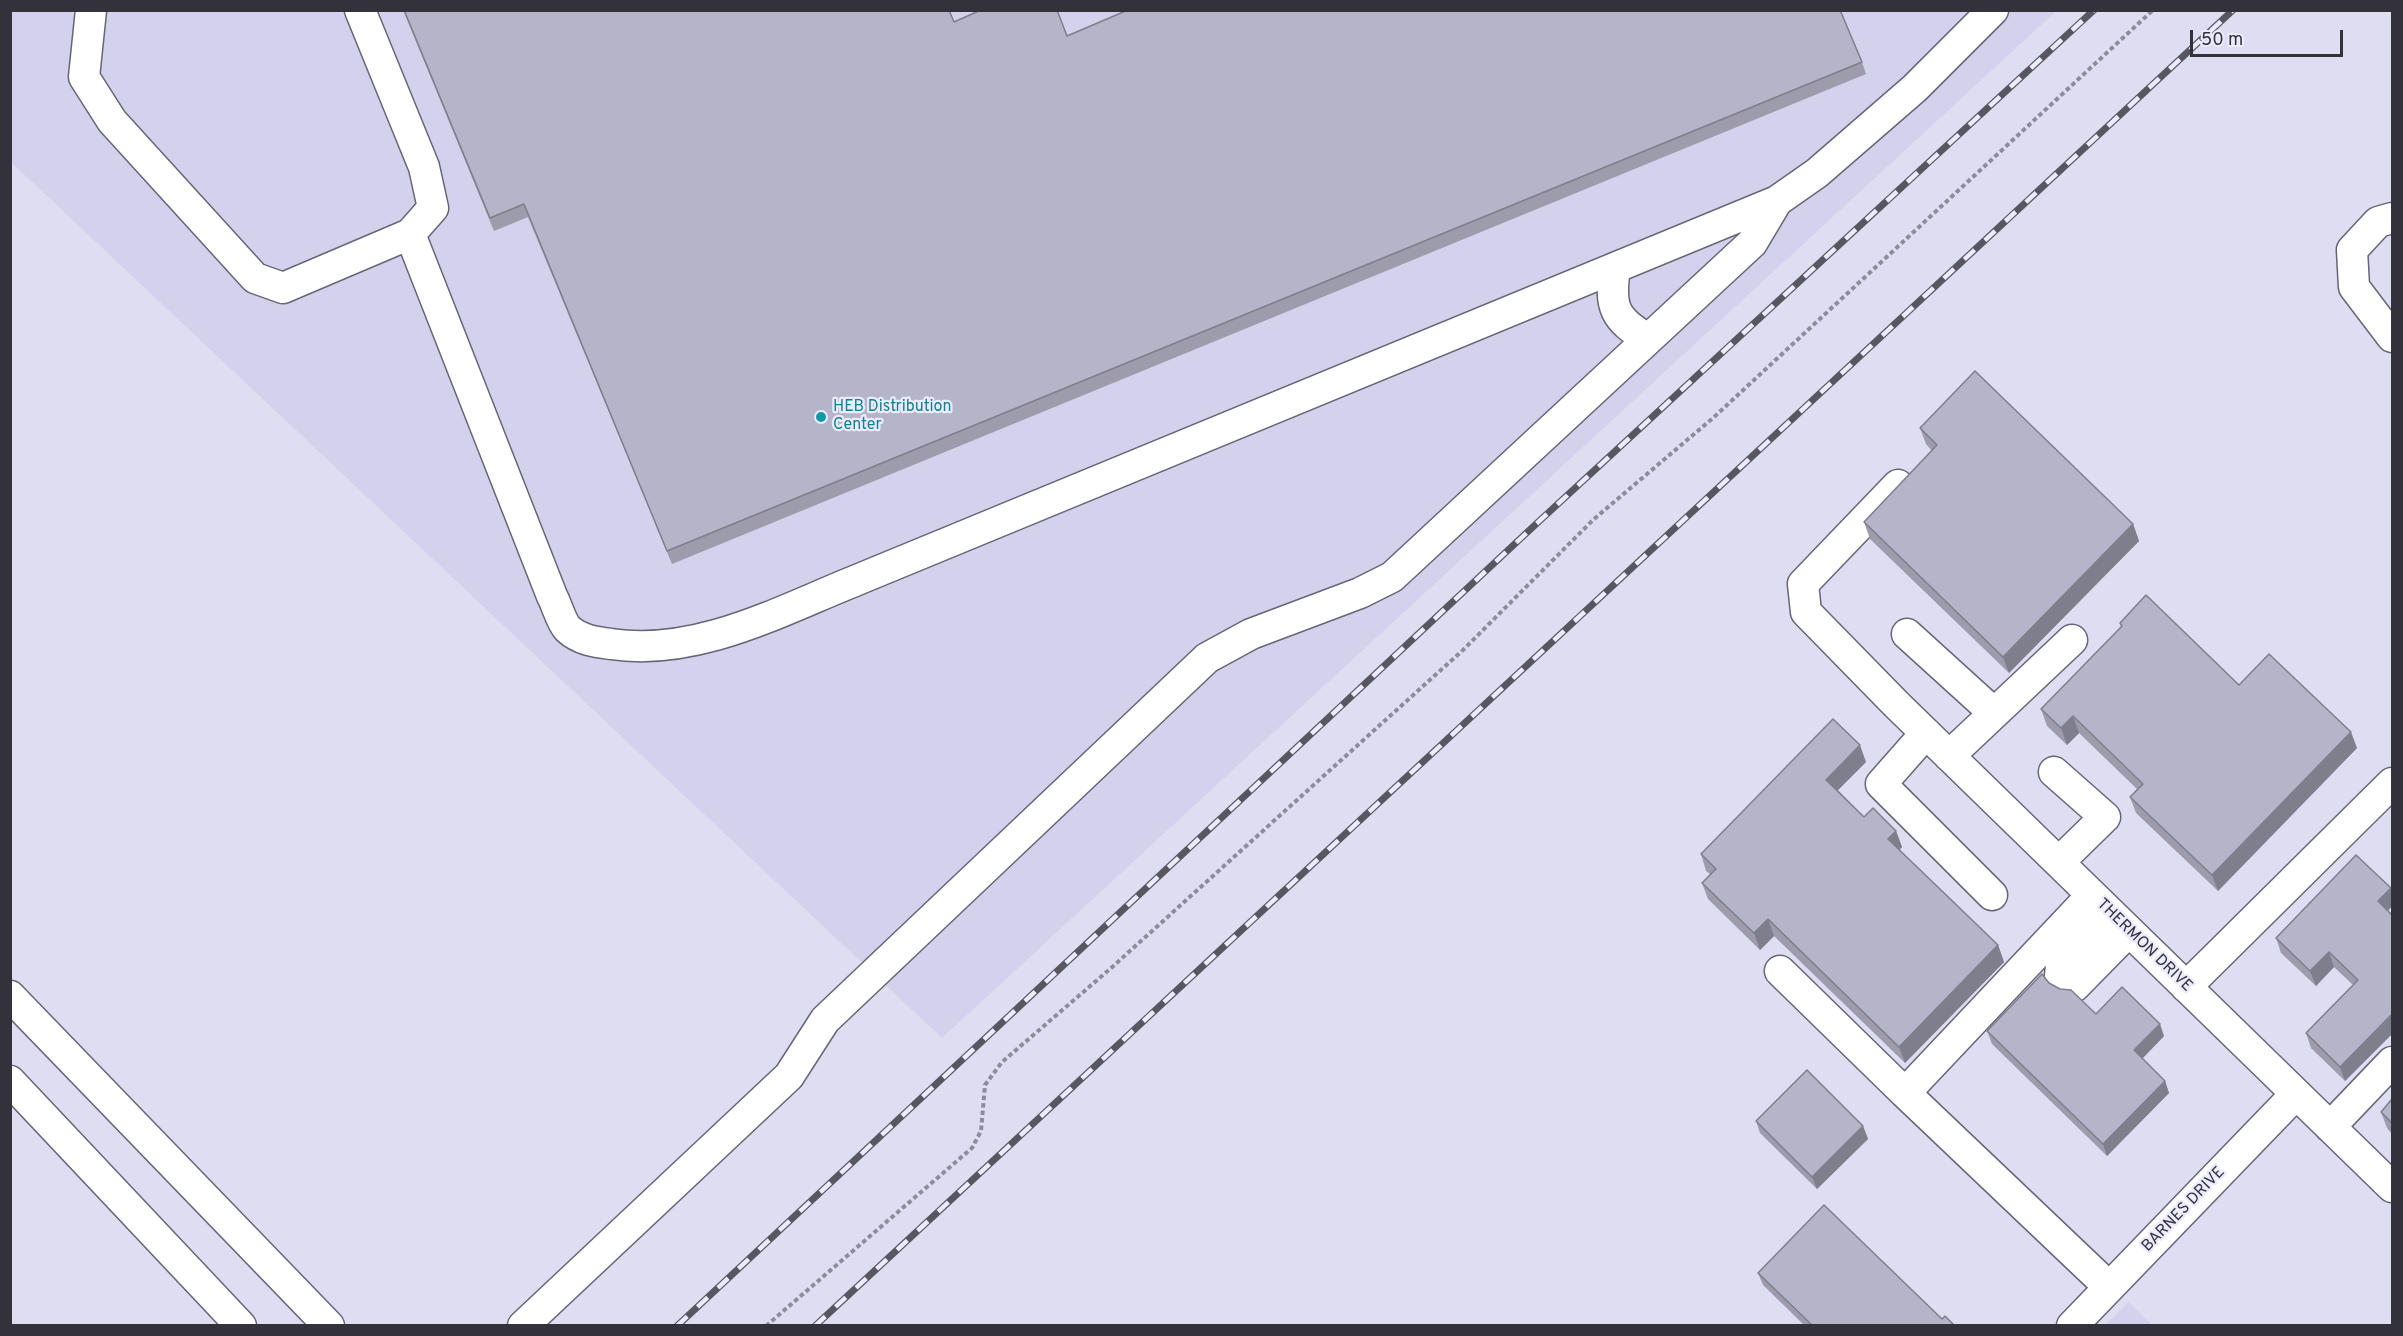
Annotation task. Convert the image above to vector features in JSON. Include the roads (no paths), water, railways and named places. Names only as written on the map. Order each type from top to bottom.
[{"type":"street","points":[[91,10],[84,77],[112,121],[255,278],[283,288],[410,234],[433,208],[424,167],[360,10]]},
{"type":"street","points":[[410,234],[552,596],[567,628],[588,641],[627,647],[690,642],[745,625],[1778,201],[1817,173],[1915,88],[1993,10]]},
{"type":"street","points":[[523,1326],[789,1076],[825,1020],[1207,658],[1251,634],[1360,593],[1392,577],[1752,243],[1778,201]]},
{"type":"street","points":[[2392,218],[2378,222],[2352,250],[2354,287],[2392,337]]},
{"type":"street","points":[[1615,268],[1612,291],[1617,316],[1630,329],[1648,339]]},
{"type":"street","name":"THERMON DRIVE","points":[[1898,485],[1803,584],[1806,612],[1926,734],[2392,1187]]},
{"type":"street","points":[[1907,634],[1994,713]]},
{"type":"street","points":[[1949,756],[2072,640]]},
{"type":"street","points":[[1926,734],[1881,784],[1992,895]]},
{"type":"street","points":[[2055,772],[2105,817],[2059,862]]},
{"type":"street","points":[[2186,987],[2392,783]]},
{"type":"street","points":[[1905,1093],[2111,913]]},
{"type":"street","points":[[1780,971],[2109,1287]]},
{"type":"street","points":[[10,996],[328,1326]]},
{"type":"street","points":[[2330,1127],[2392,1062]]},
{"type":"street","points":[[10,1081],[241,1326]]},
{"type":"street","name":"BARNES DRIVE","points":[[2072,1326],[2296,1094]]},
{"type":"railway","points":[[677,1326],[1535,525],[2094,10]]},
{"type":"railway","points":[[815,1326],[2233,10]]},
{"type":"place","name":"HEB Distribution Center","points":[[821,417]]}]
